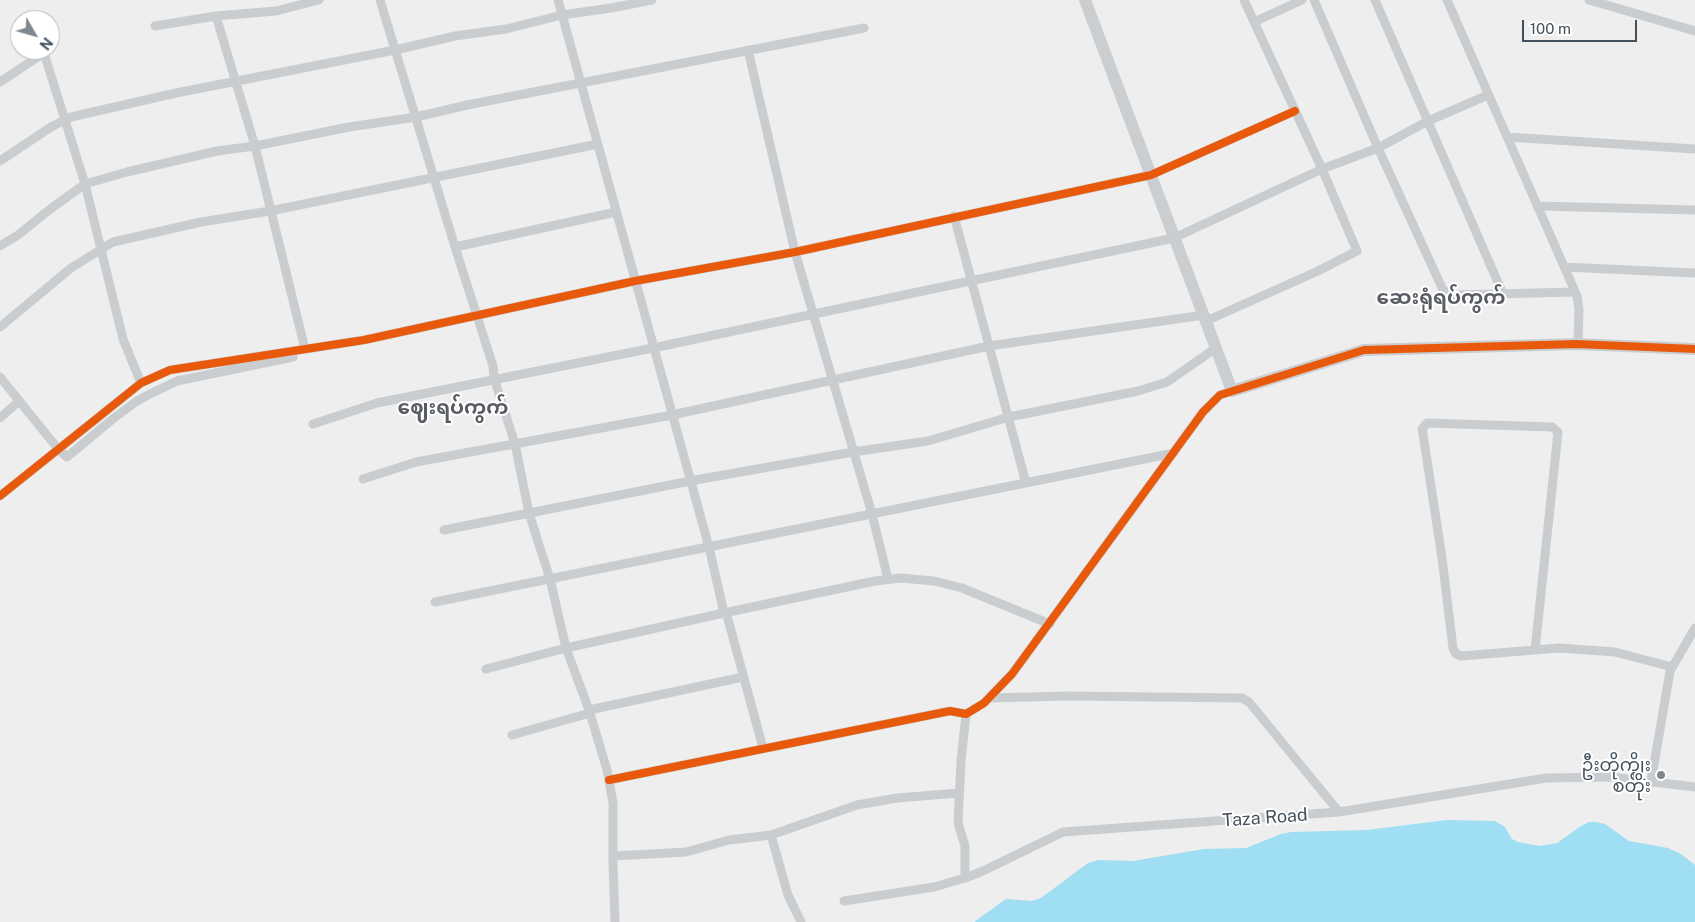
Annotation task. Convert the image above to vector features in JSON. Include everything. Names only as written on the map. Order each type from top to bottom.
[{"type":"street","points":[[155,26],[216,16],[242,16],[276,11],[319,0]]},
{"type":"street","points":[[380,0],[493,366],[494,378],[515,444],[529,513],[550,579],[566,648],[590,712],[609,780],[613,803],[615,922]]},
{"type":"street","points":[[558,0],[672,414],[724,613],[726,612],[763,748]]},
{"type":"street","points":[[0,161],[66,119],[176,93],[395,50],[455,36],[506,29],[562,15],[652,0]]},
{"type":"street","points":[[1085,0],[1232,391]]},
{"type":"street","points":[[363,479],[416,462],[672,414],[989,346],[1205,318],[1318,271],[1357,251],[1322,169],[1244,0]]},
{"type":"street","points":[[1254,22],[1302,0]]},
{"type":"street","points":[[1314,0],[1378,148],[1443,290],[1454,295],[1575,292]]},
{"type":"street","points":[[1375,0],[1503,294]]},
{"type":"street","points":[[1446,0],[1575,292],[1579,309],[1578,344]]},
{"type":"street","points":[[1590,0],[1695,30]]},
{"type":"street","points":[[216,16],[255,146],[305,349]]},
{"type":"street","points":[[0,246],[18,235],[85,184],[217,151],[416,117],[467,105],[864,28]]},
{"type":"street","points":[[748,50],[796,252],[872,514],[888,579]]},
{"type":"street","points":[[0,82],[44,53],[85,184],[122,339],[141,383]]},
{"type":"street","points":[[313,424],[377,403],[494,378],[653,348],[1174,238],[1322,169],[1378,148],[1428,121],[1488,95]]},
{"type":"street","points":[[0,496],[141,383],[170,370],[364,340],[635,281],[796,252],[954,216],[1151,175],[1295,111]]},
{"type":"street","points":[[1507,137],[1695,149]]},
{"type":"street","points":[[0,326],[71,268],[113,242],[201,222],[270,211],[598,144]]},
{"type":"street","points":[[1537,206],[1695,210]]},
{"type":"street","points":[[455,247],[616,212]]},
{"type":"street","points":[[954,216],[1026,483]]},
{"type":"street","points":[[1564,267],[1695,273]]},
{"type":"street","points":[[609,780],[950,711],[966,714],[989,698],[1012,674],[1203,412],[1220,395],[1364,350],[1578,344],[1695,349]]},
{"type":"street","points":[[444,530],[690,481],[853,452],[928,441],[1009,417],[1138,391],[1167,382],[1216,348]]},
{"type":"street","points":[[0,377],[58,450],[67,457],[137,402],[177,382],[293,357],[293,351]]},
{"type":"street","points":[[0,418],[19,401]]},
{"type":"street","points":[[1535,650],[1558,432],[1552,427],[1426,422],[1423,434],[1454,652],[1458,656],[1461,656],[1535,650],[1559,648],[1615,652],[1672,667]]},
{"type":"street","points":[[435,602],[1174,453]]},
{"type":"street","points":[[486,669],[566,648],[888,579],[901,578],[934,581],[962,588],[1050,624]]},
{"type":"street","points":[[1651,782],[1670,671],[1695,628]]},
{"type":"street","points":[[512,735],[590,712],[743,677]]},
{"type":"street","points":[[989,698],[1078,696],[1242,698],[1249,702],[1339,812]]},
{"type":"street","points":[[965,878],[966,846],[958,824],[966,714]]},
{"type":"street","name":"Taza Road","points":[[844,901],[934,887],[965,878],[1063,832],[1339,812],[1546,778],[1612,777],[1695,787]]},
{"type":"street","points":[[613,856],[686,852],[729,840],[771,834],[856,805],[896,798],[959,792]]},
{"type":"street","points":[[771,834],[788,895],[801,922]]},
{"type":"water","points":[[1447,820],[1495,821],[1505,827],[1512,839],[1540,846],[1557,843],[1581,826],[1589,822],[1596,822],[1605,824],[1629,841],[1668,848],[1681,854],[1695,865],[1695,922],[974,922],[1006,899],[1032,901],[1041,898],[1088,863],[1099,860],[1133,861],[1204,849],[1246,848],[1291,832],[1366,830]]},
{"type":"cycle path","points":[[0,496],[141,383],[170,370],[364,340],[635,281],[795,252],[1151,175],[1295,111]]},
{"type":"cycle path","points":[[609,780],[950,711],[966,714],[984,703],[1012,674],[1203,412],[1220,395],[1364,350],[1576,344],[1695,349]]},
{"type":"place","name":"ဦးတိုက္စိုး စတိုး","points":[[1661,775]]},
{"type":"district","name":"ဆေးရုံရပ်ကွက်","points":[[1441,298]]},
{"type":"district","name":"ဈေးရပ်ကွက်","points":[[453,408]]}]
